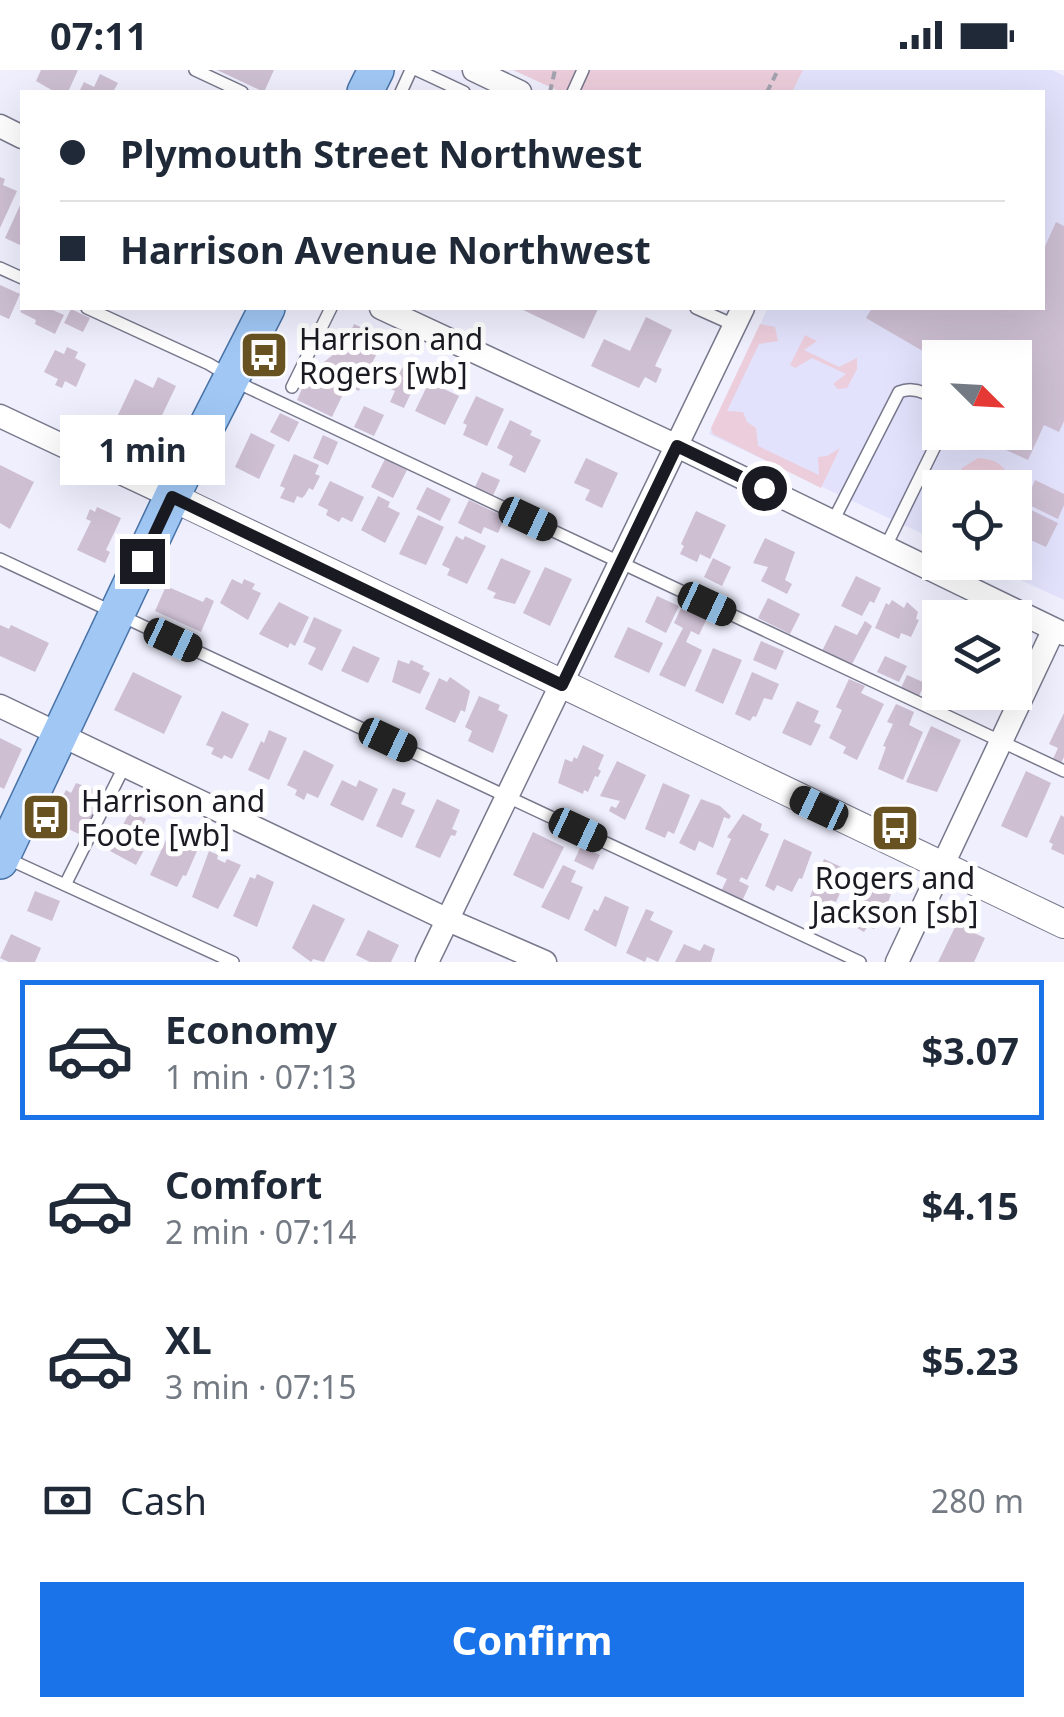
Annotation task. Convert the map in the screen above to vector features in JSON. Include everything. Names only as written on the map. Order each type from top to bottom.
[{"type":"main road","points":[[1,858],[172,497],[266,310]]},
{"type":"street","points":[[474,70],[516,90]]},
{"type":"street","points":[[385,310],[1059,631],[897,962]]},
{"type":"street","points":[[428,962],[738,316]]},
{"type":"street","points":[[0,416],[1064,924]]},
{"type":"street","points":[[0,706],[448,920],[545,962]]},
{"type":"lane","points":[[195,70],[238,90]]},
{"type":"lane","points":[[414,70],[460,90]]},
{"type":"lane","points":[[90,310],[1064,772]]},
{"type":"lane","points":[[292,387],[330,310]]},
{"type":"lane","points":[[706,310],[738,316]]},
{"type":"lane","points":[[833,521],[892,400],[899,392],[922,392]]},
{"type":"lane","points":[[886,546],[933,450]]},
{"type":"lane","points":[[0,559],[860,962]]},
{"type":"lane","points":[[64,885],[125,765]]},
{"type":"lane","points":[[1,858],[233,962]]},
{"type":"shaded area","points":[[513,70],[803,70],[793,90],[557,90]]},
{"type":"shaded area","points":[[803,70],[1052,70],[1064,76],[1064,600],[1020,580],[1032,580],[1032,470],[922,470],[922,534],[709,434],[767,310],[1045,310],[1045,90],[793,90]]},
{"type":"shaded area","points":[[760,324],[775,327],[778,341],[759,344],[727,411],[743,412],[747,422],[756,428],[758,446],[819,475],[818,457],[840,448],[821,488],[713,434],[711,428]]},
{"type":"shaded area","points":[[805,335],[817,341],[804,350],[839,367],[857,358],[857,369],[847,388],[838,389],[833,384],[846,374],[812,358],[795,368],[790,365]]},
{"type":"shaded area","points":[[978,458],[991,460],[1004,470],[961,470]]},
{"type":"building","points":[[41,70],[78,70],[69,90],[52,90],[36,81]]},
{"type":"building","points":[[217,70],[274,70],[265,90]]},
{"type":"building","points":[[100,74],[118,83],[114,90],[80,90],[84,82],[94,87]]},
{"type":"building","points":[[0,177],[5,179],[3,185],[17,191],[0,228]]},
{"type":"building","points":[[20,205],[20,245],[5,238]]},
{"type":"building","points":[[1056,222],[1064,226],[1064,421],[1059,432],[1044,425],[1028,460],[1006,450],[1032,450],[1032,340],[922,340],[922,351],[866,318],[871,310],[1045,310],[1045,246]]},
{"type":"building","points":[[0,285],[20,294],[9,319],[0,315]]},
{"type":"building","points":[[53,310],[64,315],[55,334],[20,312]]},
{"type":"building","points":[[70,310],[90,318],[83,332],[64,323]]},
{"type":"building","points":[[523,310],[598,310],[584,339]]},
{"type":"building","points":[[646,317],[672,330],[655,366],[662,369],[656,383],[645,377],[639,388],[591,366],[604,339],[630,351]]},
{"type":"building","points":[[354,324],[384,338],[359,391],[339,382],[336,389],[344,392],[332,417],[297,400],[308,375],[345,345]]},
{"type":"building","points":[[67,347],[78,352],[75,358],[86,364],[76,387],[65,381],[62,388],[55,385],[58,379],[44,372],[55,350],[64,354]]},
{"type":"building","points":[[389,364],[401,370],[403,367],[418,378],[404,408],[390,402],[395,391],[380,384]]},
{"type":"building","points":[[158,377],[176,386],[153,434],[117,417],[135,379],[153,388]]},
{"type":"building","points":[[429,382],[459,396],[445,425],[415,411]]},
{"type":"building","points":[[476,396],[504,409],[487,446],[463,435],[467,425],[463,423]]},
{"type":"building","points":[[364,406],[384,415],[374,436],[354,427]]},
{"type":"building","points":[[280,413],[299,422],[289,442],[270,432]]},
{"type":"building","points":[[510,420],[541,440],[525,473],[509,465],[513,456],[497,448]]},
{"type":"building","points":[[251,433],[275,445],[259,479],[235,467]]},
{"type":"building","points":[[323,435],[338,442],[328,465],[313,458]]},
{"type":"building","points":[[294,454],[319,465],[315,474],[320,476],[313,490],[309,488],[302,498],[297,496],[294,503],[280,498],[285,488],[280,486]]},
{"type":"building","points":[[586,458],[618,473],[602,508],[585,500],[590,490],[574,483]]},
{"type":"building","points":[[385,459],[407,470],[393,498],[371,487]]},
{"type":"building","points":[[0,465],[34,482],[10,529],[0,523]]},
{"type":"building","points":[[482,472],[500,480],[492,498],[474,489]]},
{"type":"building","points":[[1035,480],[1064,494],[1058,519],[1032,506]]},
{"type":"building","points":[[330,481],[364,497],[352,522],[342,517],[339,522],[318,505]]},
{"type":"building","points":[[427,487],[451,499],[440,521],[416,509]]},
{"type":"building","points":[[378,496],[400,513],[385,543],[361,530]]},
{"type":"building","points":[[469,500],[505,517],[498,533],[484,527],[481,534],[458,523]]},
{"type":"building","points":[[97,507],[121,518],[106,550],[110,552],[105,563],[77,550],[91,521],[86,519],[90,509],[95,512]]},
{"type":"building","points":[[1032,510],[1058,523],[1046,547],[1032,541]]},
{"type":"building","points":[[696,511],[726,525],[710,559],[700,554],[697,562],[680,554]]},
{"type":"building","points":[[418,515],[444,527],[426,565],[399,554]]},
{"type":"building","points":[[456,536],[486,546],[467,584],[447,575],[450,569],[442,565]]},
{"type":"building","points":[[765,538],[795,552],[785,580],[792,584],[787,594],[761,581],[768,567],[753,563]]},
{"type":"building","points":[[501,558],[531,571],[515,604],[493,598],[496,593],[487,589]]},
{"type":"building","points":[[713,558],[731,567],[722,586],[704,577]]},
{"type":"building","points":[[545,567],[572,579],[550,626],[523,613]]},
{"type":"building","points":[[856,576],[881,588],[862,616],[841,606]]},
{"type":"building","points":[[232,579],[255,584],[252,589],[261,593],[248,620],[220,603]]},
{"type":"building","points":[[166,586],[203,602],[206,597],[214,601],[201,632],[155,611]]},
{"type":"building","points":[[657,596],[679,606],[666,633],[645,622]]},
{"type":"building","points":[[768,598],[800,614],[790,634],[758,618]]},
{"type":"building","points":[[892,600],[904,608],[907,602],[918,612],[919,620],[911,637],[901,633],[899,639],[875,628],[886,603],[889,605]]},
{"type":"building","points":[[279,602],[309,617],[295,646],[290,643],[288,648],[259,634]]},
{"type":"building","points":[[683,604],[708,616],[699,635],[691,631],[686,642],[702,650],[685,687],[659,675],[683,628],[674,623]]},
{"type":"building","points":[[314,617],[342,630],[322,671],[308,664],[316,648],[303,642]]},
{"type":"building","points":[[865,621],[872,626],[851,666],[822,651],[835,625],[857,635]]},
{"type":"building","points":[[0,625],[9,629],[11,625],[49,643],[35,672],[0,656]]},
{"type":"building","points":[[628,627],[663,643],[649,673],[614,657]]},
{"type":"building","points":[[761,641],[784,651],[776,670],[753,660]]},
{"type":"building","points":[[353,646],[380,658],[368,683],[341,671]]},
{"type":"building","points":[[713,648],[742,660],[723,704],[695,691]]},
{"type":"building","points":[[885,656],[907,666],[899,682],[877,672]]},
{"type":"building","points":[[398,660],[409,664],[411,660],[430,673],[420,694],[392,682]]},
{"type":"building","points":[[133,672],[182,696],[164,734],[114,710]]},
{"type":"building","points":[[752,672],[779,684],[772,700],[764,698],[756,717],[750,721],[735,714]]},
{"type":"building","points":[[907,675],[922,682],[918,698],[900,690]]},
{"type":"building","points":[[450,677],[470,691],[465,712],[461,710],[455,723],[425,709],[439,678],[447,682]]},
{"type":"building","points":[[849,679],[865,686],[861,693],[884,704],[857,760],[843,753],[846,747],[829,738],[842,710],[836,707]]},
{"type":"building","points":[[479,696],[500,705],[498,710],[508,715],[493,753],[468,741],[472,731],[465,727]]},
{"type":"building","points":[[797,701],[819,711],[814,722],[821,725],[811,746],[782,733]]},
{"type":"building","points":[[896,704],[914,712],[909,725],[923,732],[903,780],[878,769],[893,724],[887,722]]},
{"type":"building","points":[[222,711],[249,724],[232,759],[211,754],[214,748],[206,745]]},
{"type":"building","points":[[1064,713],[1061,763],[1053,759],[1058,748],[1049,744]]},
{"type":"building","points":[[931,726],[961,740],[937,792],[906,782]]},
{"type":"building","points":[[269,730],[287,738],[269,780],[248,770]]},
{"type":"building","points":[[0,738],[22,749],[4,789],[0,787]]},
{"type":"building","points":[[583,745],[604,755],[598,777],[583,794],[558,783],[565,759],[577,759]]},
{"type":"building","points":[[304,750],[334,765],[318,798],[307,793],[304,800],[287,785]]},
{"type":"building","points":[[617,761],[646,775],[625,820],[609,811],[620,801],[600,796]]},
{"type":"building","points":[[1026,771],[1051,783],[1027,838],[1001,826]]},
{"type":"building","points":[[342,780],[356,787],[359,780],[378,789],[363,821],[330,805]]},
{"type":"building","points":[[76,783],[99,791],[104,797],[88,831],[82,828],[79,834],[64,827],[66,821],[59,818],[64,807],[59,804],[66,790],[71,793]]},
{"type":"building","points":[[663,783],[690,795],[674,834],[668,831],[665,838],[645,829]]},
{"type":"building","points":[[393,788],[406,793],[401,804],[415,810],[402,838],[376,826]]},
{"type":"building","points":[[437,799],[460,810],[452,829],[457,831],[455,836],[451,835],[440,858],[415,847]]},
{"type":"building","points":[[701,799],[720,806],[731,816],[724,817],[713,848],[699,841],[695,851],[679,843]]},
{"type":"building","points":[[130,811],[146,819],[143,825],[154,831],[136,865],[110,851]]},
{"type":"building","points":[[743,814],[762,824],[760,830],[769,834],[747,880],[741,877],[739,881],[749,886],[742,901],[721,891],[727,879],[716,874],[731,839],[727,837]]},
{"type":"building","points":[[1061,815],[1064,855],[1051,849],[1053,844],[1049,842]]},
{"type":"building","points":[[171,829],[190,838],[186,846],[197,851],[177,887],[150,875]]},
{"type":"building","points":[[533,832],[564,847],[543,889],[513,875]]},
{"type":"building","points":[[784,839],[812,852],[802,879],[792,892],[777,885],[774,891],[765,886]]},
{"type":"building","points":[[581,846],[600,855],[593,870],[574,861]]},
{"type":"building","points":[[209,851],[225,863],[227,859],[241,865],[218,909],[192,897]]},
{"type":"building","points":[[824,859],[850,871],[836,902],[830,900],[827,905],[810,897]]},
{"type":"building","points":[[563,865],[576,871],[571,882],[583,887],[569,920],[541,907]]},
{"type":"building","points":[[257,874],[274,882],[257,927],[233,916],[250,877],[255,879]]},
{"type":"building","points":[[868,875],[892,891],[874,929],[868,926],[864,932],[857,928],[860,922],[848,916]]},
{"type":"building","points":[[35,891],[60,901],[52,921],[27,911]]},
{"type":"building","points":[[605,896],[629,907],[616,947],[584,930]]},
{"type":"building","points":[[313,904],[345,919],[324,962],[311,962],[292,948]]},
{"type":"building","points":[[646,909],[654,912],[650,920],[673,931],[658,962],[647,957],[645,962],[626,953]]},
{"type":"building","points":[[959,919],[975,926],[972,932],[985,938],[974,962],[938,962]]},
{"type":"building","points":[[368,930],[399,945],[391,962],[370,962],[356,955]]},
{"type":"building","points":[[11,934],[41,948],[35,962],[0,958]]},
{"type":"building","points":[[684,944],[700,951],[704,944],[715,949],[711,962],[675,962]]},
{"type":"place","name":"Harrison and Rogers [wb]","points":[[264,355]]},
{"type":"place","name":"Harrison and Foote [wb]","points":[[46,817]]},
{"type":"place","name":"Rogers and Jackson [sb]","points":[[895,828]]},
{"type":"route","points":[[142,561],[172,497],[562,685],[677,446],[764,488]]}]
